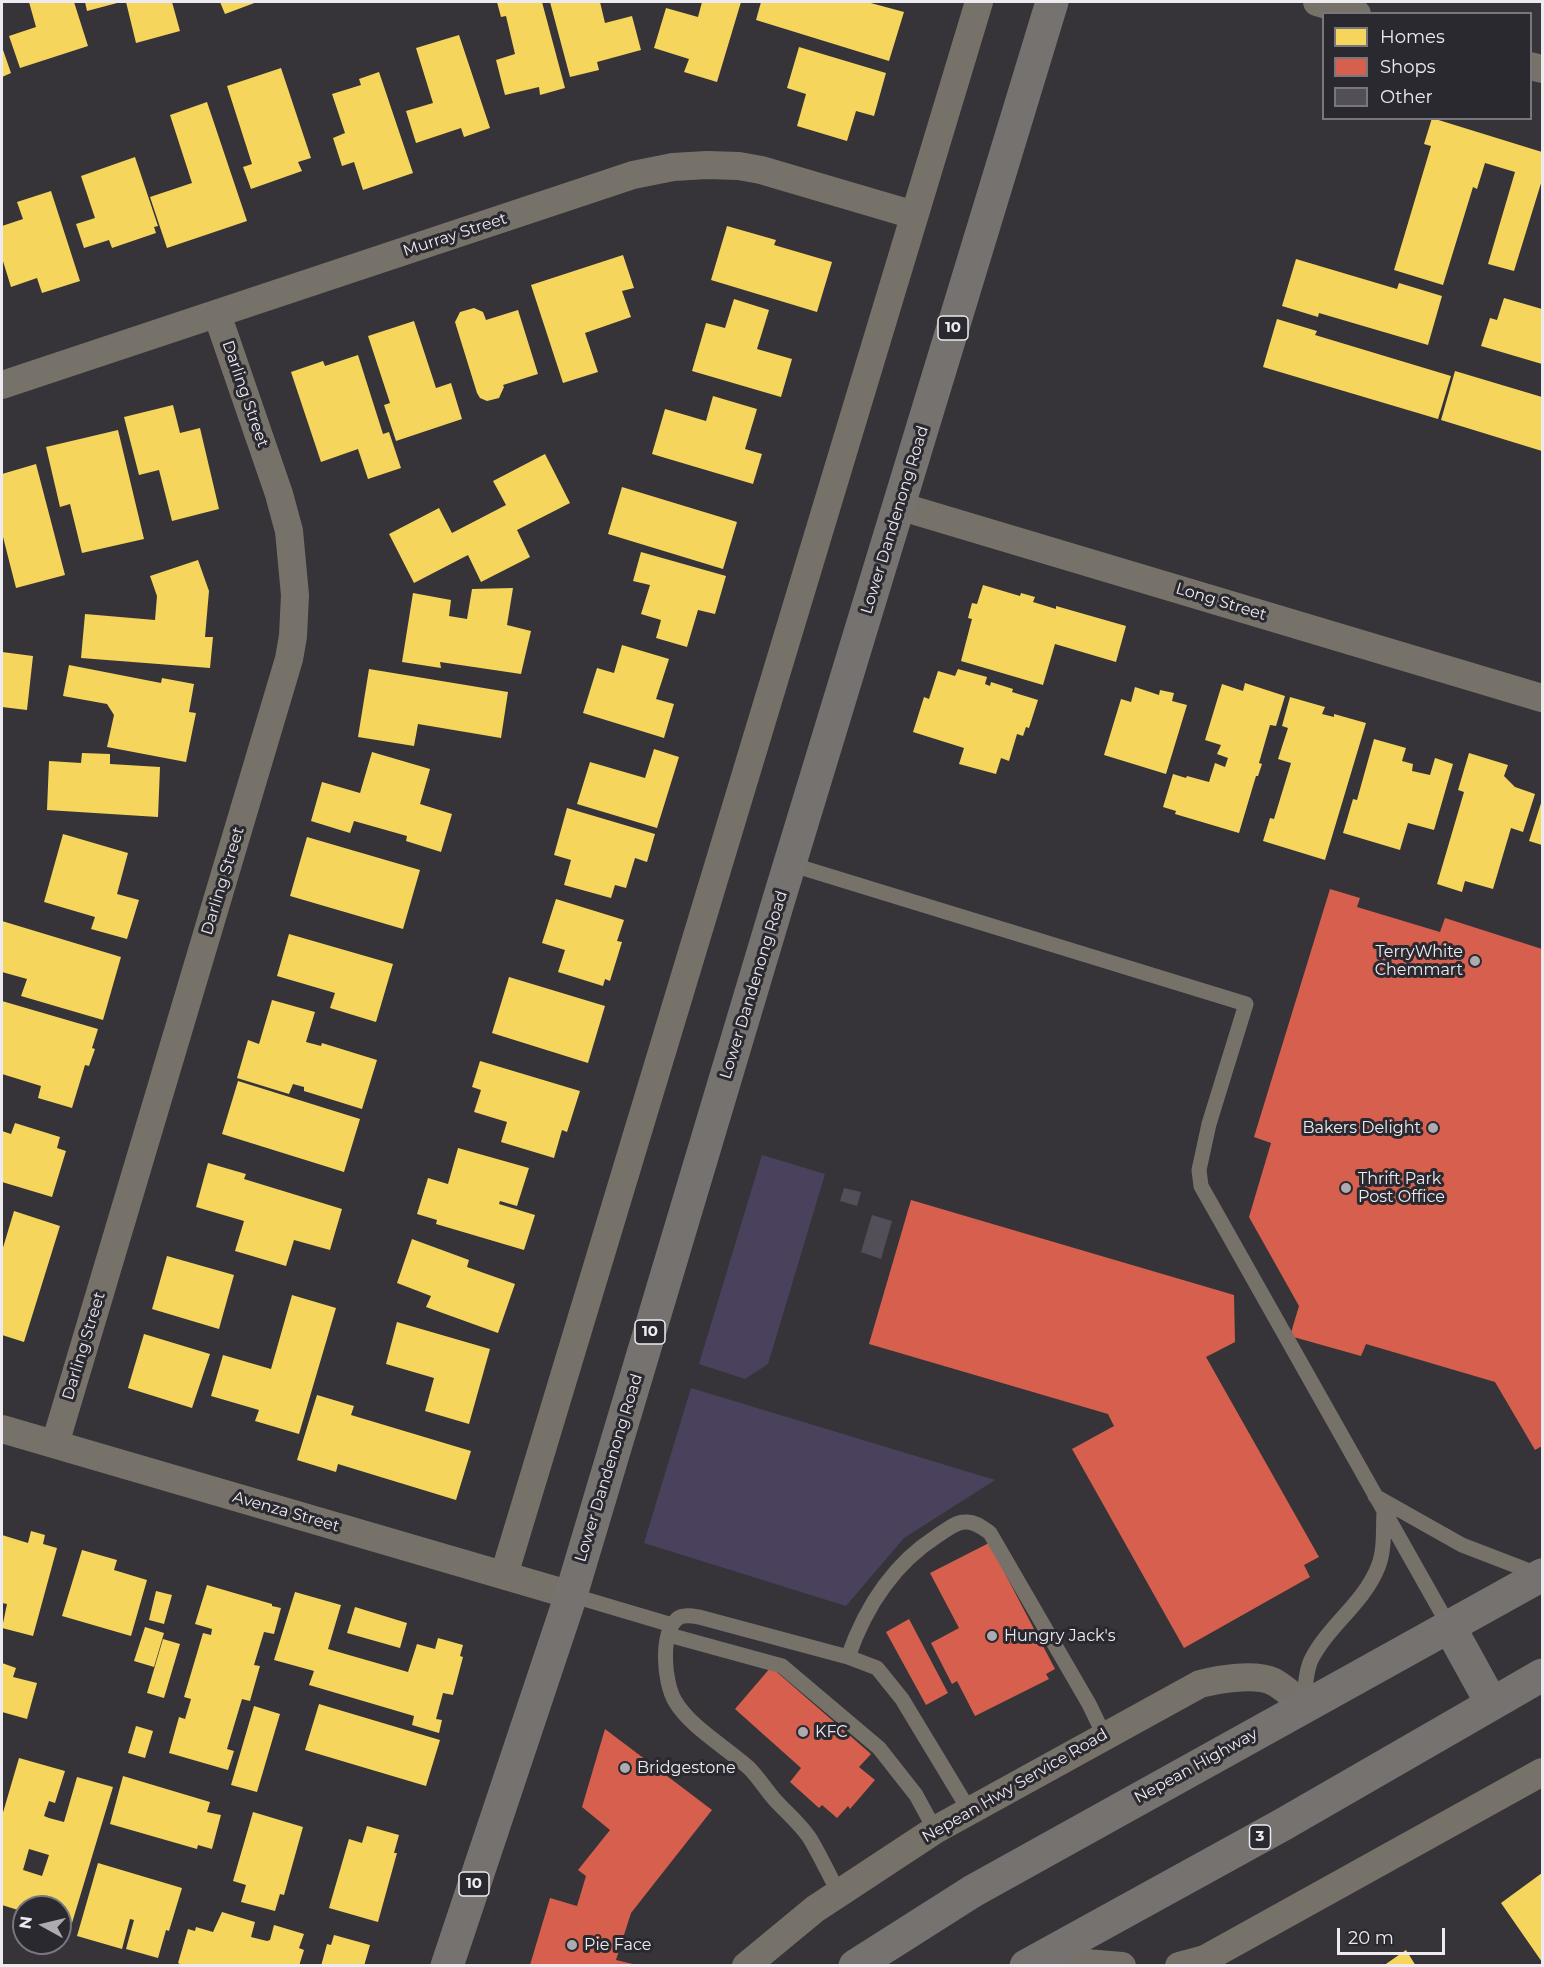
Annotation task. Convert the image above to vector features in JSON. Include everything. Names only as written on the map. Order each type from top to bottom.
[{"type":"highway","name":"Lower Dandenong Road","points":[[447,1965],[571,1595],[1052,2]]},
{"type":"highway","name":"Nepean Highway","points":[[855,1965],[973,1891],[1304,1705],[1542,1575]]},
{"type":"highway","points":[[1449,1626],[1492,1704]]},
{"type":"highway","name":"3","points":[[1031,1962],[1282,1825],[1542,1675]]},
{"type":"street","points":[[504,1575],[979,2]]},
{"type":"street","points":[[1317,2],[1350,12]]},
{"type":"street","name":"Murray Street","points":[[2,385],[633,175],[674,166],[724,165],[761,170],[914,215]]},
{"type":"street","name":"Darling Street","points":[[55,1444],[286,671],[293,636],[295,595],[289,531],[279,494],[217,314]]},
{"type":"street","name":"Long Street","points":[[899,506],[1542,698]]},
{"type":"street","name":"Avenza Street","points":[[2,1429],[571,1595]]},
{"type":"street","name":"Nepean Hwy Service Road","points":[[746,1965],[815,1909],[935,1830],[1200,1684],[1215,1680],[1246,1678],[1271,1681],[1304,1705]]},
{"type":"street","points":[[1179,1965],[1204,1959],[1542,1772]]},
{"type":"street","points":[[1031,1962],[1122,1965]]},
{"type":"lane","points":[[790,864],[1246,1004],[1209,1124],[1199,1170],[1201,1186],[1449,1626]]},
{"type":"lane","points":[[1375,1496],[1462,1545],[1542,1575]]},
{"type":"lane","points":[[1304,1705],[1307,1675],[1312,1659],[1360,1597],[1378,1568],[1382,1551],[1384,1512]]},
{"type":"lane","points":[[848,1658],[857,1632],[873,1602],[908,1558],[955,1524],[966,1522],[977,1524],[990,1533],[1089,1704],[1104,1735]]},
{"type":"lane","points":[[571,1595],[782,1666],[879,1748],[916,1795],[935,1830]]},
{"type":"lane","points":[[839,1893],[810,1838],[795,1820],[750,1769],[683,1713],[674,1700],[667,1682],[666,1656],[671,1630],[682,1616],[699,1617],[870,1664],[886,1677],[902,1700],[969,1810]]},
{"type":"shaded area","points":[[762,1155],[825,1174],[768,1364],[745,1379],[699,1364]]},
{"type":"shaded area","points":[[691,1388],[995,1480],[904,1538],[846,1606],[644,1543]]},
{"type":"building: Homes","points":[[29,2],[74,2],[88,46],[20,68],[9,36],[36,27]]},
{"type":"building: Homes","points":[[85,2],[121,2],[87,11]]},
{"type":"building: Homes","points":[[126,2],[172,2],[180,31],[136,43]]},
{"type":"building: Homes","points":[[220,2],[257,2],[225,14]]},
{"type":"building: Homes","points":[[497,2],[542,2],[565,88],[540,95],[539,87],[505,95],[496,60],[515,54],[506,16],[501,17]]},
{"type":"building: Homes","points":[[550,2],[600,2],[605,23],[632,16],[641,50],[597,62],[599,70],[570,77]]},
{"type":"building: Homes","points":[[702,2],[741,2],[717,82],[684,72],[689,59],[654,48],[666,8],[698,17]]},
{"type":"building: Homes","points":[[761,2],[867,2],[904,12],[889,61],[756,20]]},
{"type":"building: Homes","points":[[459,35],[490,128],[464,137],[461,128],[416,143],[406,111],[433,103],[416,48]]},
{"type":"building: Homes","points":[[2,47],[11,73],[2,77]]},
{"type":"building: Homes","points":[[799,47],[886,73],[874,116],[856,111],[847,141],[797,126],[806,94],[787,88]]},
{"type":"building: Homes","points":[[281,68],[311,158],[298,162],[302,171],[251,189],[243,167],[252,164],[227,86]]},
{"type":"building: Homes","points":[[379,72],[413,173],[363,190],[354,162],[342,166],[333,138],[345,133],[332,94],[361,85],[359,79]]},
{"type":"building: Homes","points":[[207,102],[247,221],[167,248],[150,197],[192,183],[170,115]]},
{"type":"building: Homes","points":[[1431,120],[1438,120],[1542,152],[1542,180],[1514,271],[1488,264],[1515,172],[1485,163],[1477,189],[1473,187],[1443,285],[1394,270],[1431,146],[1424,144]]},
{"type":"building: Homes","points":[[135,157],[158,226],[154,227],[156,233],[112,248],[109,240],[84,248],[76,224],[95,218],[81,176]]},
{"type":"building: Homes","points":[[51,191],[80,281],[42,293],[37,278],[11,287],[2,258],[2,226],[23,219],[17,202]]},
{"type":"building: Homes","points":[[727,226],[776,240],[774,245],[832,262],[817,312],[711,280]]},
{"type":"building: Homes","points":[[623,255],[634,288],[622,291],[631,317],[585,333],[598,372],[563,383],[531,285]]},
{"type":"building: Homes","points":[[1296,259],[1397,289],[1399,283],[1442,296],[1428,345],[1319,313],[1318,317],[1282,306]]},
{"type":"building: Homes","points":[[1504,298],[1542,309],[1542,364],[1481,346],[1490,318],[1497,320]]},
{"type":"building: Homes","points":[[734,299],[769,310],[757,349],[792,359],[781,397],[692,371],[706,323],[725,328]]},
{"type":"building: Homes","points":[[474,308],[483,312],[486,320],[518,310],[538,374],[503,385],[499,398],[487,401],[480,398],[477,393],[455,322],[460,312]]},
{"type":"building: Homes","points":[[1277,319],[1317,331],[1315,335],[1451,376],[1438,419],[1263,367]]},
{"type":"building: Homes","points":[[414,321],[436,388],[451,383],[462,419],[396,441],[384,405],[390,403],[368,336]]},
{"type":"building: Homes","points":[[358,355],[383,434],[389,432],[401,468],[368,479],[358,449],[321,462],[291,372],[323,361],[325,366]]},
{"type":"building: Homes","points":[[1455,371],[1542,397],[1542,451],[1441,420]]},
{"type":"building: Homes","points":[[713,396],[757,409],[745,449],[762,454],[753,484],[652,454],[665,409],[706,421]]},
{"type":"building: Homes","points":[[173,405],[180,433],[200,428],[219,509],[172,521],[159,470],[139,475],[124,417]]},
{"type":"building: Homes","points":[[118,430],[144,539],[82,553],[70,504],[60,507],[46,447]]},
{"type":"building: Homes","points":[[545,454],[570,503],[517,530],[530,557],[481,582],[468,555],[414,583],[389,534],[439,508],[452,533],[506,505],[493,481]]},
{"type":"building: Homes","points":[[36,464],[65,575],[16,588],[2,533],[2,474]]},
{"type":"building: Homes","points":[[622,487],[737,522],[723,569],[608,534]]},
{"type":"building: Homes","points":[[641,552],[726,576],[715,614],[698,610],[687,647],[656,638],[661,620],[641,614],[650,585],[633,581]]},
{"type":"building: Homes","points":[[198,560],[209,591],[205,637],[213,637],[210,668],[81,658],[85,614],[155,620],[157,596],[150,576]]},
{"type":"building: Homes","points":[[983,585],[1020,596],[1021,593],[1035,597],[1033,602],[1056,609],[1056,606],[1126,626],[1116,662],[1055,644],[1043,685],[961,661],[972,619],[968,618],[972,603],[977,604]]},
{"type":"building: Homes","points":[[513,588],[507,625],[531,631],[521,674],[440,662],[441,668],[402,662],[413,593],[451,600],[449,616],[467,619],[472,589]]},
{"type":"building: Homes","points":[[622,645],[669,659],[656,699],[674,704],[664,738],[583,713],[597,668],[614,673]]},
{"type":"building: Homes","points":[[2,652],[33,656],[27,710],[2,707]]},
{"type":"building: Homes","points":[[69,665],[161,683],[162,678],[194,684],[189,712],[196,713],[186,762],[107,747],[114,715],[107,704],[63,696]]},
{"type":"building: Homes","points":[[369,669],[508,692],[501,738],[418,724],[414,746],[358,737]]},
{"type":"building: Homes","points":[[958,669],[987,677],[985,684],[990,686],[991,682],[1013,689],[1012,692],[1038,700],[1029,728],[1026,727],[1023,736],[1017,734],[1009,761],[1001,758],[996,774],[959,764],[964,748],[913,732],[924,697],[929,699],[938,671],[955,676]]},
{"type":"building: Homes","points":[[1245,683],[1285,696],[1276,726],[1270,725],[1259,763],[1262,764],[1256,776],[1239,833],[1175,814],[1176,811],[1163,807],[1173,774],[1209,782],[1215,763],[1225,767],[1228,758],[1217,754],[1221,745],[1205,740],[1222,684],[1243,691]]},
{"type":"building: Homes","points":[[1135,687],[1159,695],[1160,690],[1174,693],[1172,701],[1187,705],[1166,774],[1104,755],[1121,699],[1131,702]]},
{"type":"building: Homes","points":[[1290,697],[1325,707],[1322,714],[1334,717],[1334,714],[1366,723],[1325,860],[1263,841],[1270,818],[1274,819],[1291,763],[1278,759],[1288,728],[1282,726]]},
{"type":"building: Homes","points":[[1374,739],[1406,748],[1402,761],[1413,764],[1412,771],[1430,775],[1435,758],[1453,764],[1434,830],[1408,823],[1400,850],[1343,833],[1353,799],[1357,800]]},
{"type":"building: Homes","points":[[654,749],[679,757],[657,828],[577,804],[590,762],[645,778]]},
{"type":"building: Homes","points":[[372,752],[430,769],[420,804],[452,814],[441,852],[406,841],[407,836],[354,821],[350,833],[311,821],[322,782],[360,793]]},
{"type":"building: Homes","points":[[82,753],[110,754],[110,764],[160,767],[158,817],[47,810],[49,761],[81,763]]},
{"type":"building: Homes","points":[[1469,753],[1508,765],[1504,776],[1515,787],[1535,794],[1523,832],[1511,828],[1493,889],[1465,881],[1462,892],[1437,884],[1464,792],[1458,790]]},
{"type":"building: Homes","points":[[1542,800],[1542,845],[1529,841]]},
{"type":"building: Homes","points":[[567,808],[655,834],[647,862],[635,858],[626,888],[615,885],[611,898],[564,885],[571,860],[554,855]]},
{"type":"building: Homes","points":[[63,834],[128,853],[117,894],[139,900],[127,939],[91,929],[95,917],[44,902]]},
{"type":"building: Homes","points":[[307,837],[420,870],[403,929],[290,896]]},
{"type":"building: Homes","points":[[556,899],[624,920],[617,941],[622,942],[610,981],[605,979],[603,986],[558,972],[565,950],[542,943]]},
{"type":"building: Homes","points":[[2,921],[121,957],[103,1020],[21,996],[27,979],[2,972]]},
{"type":"building: Homes","points":[[289,934],[393,964],[376,1022],[330,1008],[335,993],[277,976]]},
{"type":"building: Homes","points":[[509,977],[605,1006],[588,1063],[492,1033]]},
{"type":"building: Homes","points":[[272,1000],[315,1012],[306,1042],[321,1046],[322,1043],[377,1060],[362,1109],[304,1091],[304,1087],[293,1084],[289,1094],[237,1078],[248,1040],[259,1044]]},
{"type":"building: Homes","points":[[2,1001],[98,1029],[92,1048],[95,1049],[89,1066],[85,1065],[72,1108],[38,1098],[41,1086],[2,1074]]},
{"type":"building: Homes","points":[[480,1061],[580,1091],[567,1132],[562,1130],[554,1158],[501,1142],[507,1122],[474,1112],[481,1090],[472,1087]]},
{"type":"building: Homes","points":[[238,1081],[360,1119],[344,1172],[222,1134]]},
{"type":"building: Homes","points":[[15,1123],[60,1137],[57,1148],[66,1151],[52,1197],[2,1182],[2,1131],[11,1134]]},
{"type":"building: Homes","points":[[458,1148],[529,1168],[517,1206],[500,1201],[499,1204],[535,1215],[524,1250],[436,1224],[437,1220],[417,1214],[428,1178],[448,1184]]},
{"type":"building: Homes","points":[[208,1163],[246,1174],[244,1179],[342,1209],[330,1250],[294,1240],[286,1266],[235,1251],[244,1221],[196,1207]]},
{"type":"building: Homes","points":[[14,1211],[60,1226],[24,1342],[2,1335],[2,1251]]},
{"type":"building: Homes","points":[[412,1239],[469,1260],[467,1267],[515,1284],[498,1333],[426,1307],[431,1296],[397,1283]]},
{"type":"building: Homes","points":[[167,1256],[234,1275],[219,1329],[152,1309]]},
{"type":"building: Homes","points":[[292,1295],[336,1308],[299,1434],[255,1421],[259,1410],[211,1396],[223,1355],[271,1369]]},
{"type":"building: Homes","points":[[397,1322],[490,1349],[469,1424],[425,1411],[434,1378],[386,1364]]},
{"type":"building: Homes","points":[[144,1334],[210,1354],[192,1408],[128,1388]]},
{"type":"building: Homes","points":[[317,1395],[354,1406],[351,1415],[471,1451],[456,1500],[338,1464],[336,1472],[297,1460]]},
{"type":"building: Homes","points":[[31,1531],[45,1535],[43,1544],[57,1548],[33,1636],[2,1628],[7,1604],[2,1603],[2,1535],[28,1543]]},
{"type":"building: Homes","points":[[82,1550],[117,1560],[114,1570],[147,1580],[131,1636],[62,1616]]},
{"type":"building: Homes","points":[[207,1585],[281,1608],[274,1634],[264,1632],[254,1665],[260,1666],[250,1701],[242,1699],[227,1749],[234,1751],[228,1770],[169,1753],[179,1717],[185,1719],[191,1699],[184,1697],[203,1633],[211,1635],[212,1629],[195,1624]]},
{"type":"building: Homes","points":[[156,1591],[172,1595],[164,1624],[149,1620]]},
{"type":"building: Homes","points":[[295,1592],[341,1605],[328,1649],[408,1672],[417,1644],[435,1649],[438,1638],[463,1645],[460,1656],[463,1657],[453,1695],[443,1693],[436,1719],[442,1720],[439,1733],[412,1725],[414,1716],[309,1685],[314,1671],[274,1660]]},
{"type":"building: Homes","points":[[355,1607],[407,1623],[400,1648],[347,1633]]},
{"type":"building: Homes","points":[[145,1627],[164,1633],[154,1667],[134,1661]]},
{"type":"building: Homes","points":[[163,1639],[180,1644],[164,1698],[147,1693]]},
{"type":"building: Homes","points":[[2,1663],[16,1668],[13,1677],[37,1683],[27,1719],[2,1712]]},
{"type":"building: Homes","points":[[319,1704],[440,1740],[426,1786],[305,1750]]},
{"type":"building: Homes","points":[[254,1706],[280,1714],[257,1792],[231,1785]]},
{"type":"building: Homes","points":[[136,1726],[153,1731],[145,1758],[128,1753]]},
{"type":"building: Homes","points":[[19,1758],[65,1771],[55,1803],[49,1801],[44,1816],[49,1818],[64,1822],[77,1777],[113,1787],[72,1923],[72,1895],[12,1895],[12,1908],[2,1905],[2,1816]],"holes":[[[29,1849],[49,1855],[42,1876],[23,1870]]]},
{"type":"building: Homes","points":[[123,1776],[210,1802],[207,1812],[221,1815],[212,1849],[198,1845],[197,1849],[110,1824]]},
{"type":"building: Homes","points":[[253,1812],[303,1827],[284,1895],[280,1894],[275,1911],[241,1902],[246,1885],[233,1881]]},
{"type":"building: Homes","points":[[367,1826],[399,1835],[394,1853],[397,1853],[378,1922],[329,1908],[349,1839],[362,1843]]},
{"type":"building: Homes","points":[[98,1863],[182,1888],[158,1958],[126,1949],[134,1920],[130,1919],[122,1949],[77,1936]]},
{"type":"building: Homes","points":[[1542,1873],[1542,1962],[1501,1903]]},
{"type":"building: Homes","points":[[222,1912],[255,1922],[251,1937],[270,1940],[274,1925],[304,1934],[299,1948],[304,1950],[299,1966],[184,1966],[178,1963],[188,1929],[195,1931],[196,1927],[213,1932]]},
{"type":"building: Homes","points":[[334,1935],[370,1945],[364,1966],[321,1966],[327,1944],[331,1945]]},
{"type":"building: Homes","points":[[1406,1950],[1416,1966],[1383,1966]]},
{"type":"building: Shops","points":[[1330,889],[1360,898],[1357,907],[1440,932],[1445,918],[1542,949],[1542,1446],[1535,1450],[1495,1382],[1366,1344],[1361,1356],[1290,1336],[1299,1306],[1249,1217],[1271,1143],[1254,1137]]},
{"type":"building: Shops","points":[[911,1200],[1234,1295],[1235,1342],[1206,1357],[1319,1557],[1304,1565],[1310,1577],[1184,1648],[1072,1449],[1114,1426],[1108,1414],[869,1344]]},
{"type":"building: Shops","name":"Hungry Jack's","points":[[989,1543],[1055,1669],[1046,1674],[1049,1679],[975,1716],[957,1681],[952,1684],[931,1643],[959,1628],[930,1573]]},
{"type":"building: Shops","points":[[909,1619],[948,1693],[926,1705],[886,1632]]},
{"type":"building: Shops","name":"KFC","points":[[771,1667],[871,1754],[859,1767],[875,1780],[850,1809],[848,1806],[837,1818],[822,1805],[819,1808],[790,1782],[801,1768],[735,1709]]},
{"type":"building: Shops","points":[[605,1729],[712,1810],[631,1913],[616,1960],[637,1965],[530,1965],[550,1898],[577,1906],[586,1876],[578,1870],[610,1830],[582,1807]]},
{"type":"building: Other","points":[[844,1188],[861,1192],[857,1206],[840,1201]]},
{"type":"building: Other","points":[[872,1215],[892,1221],[881,1259],[861,1252]]},
{"type":"place","name":"TerryWhite Chemmart","points":[[1475,961]]},
{"type":"place","name":"Bakers Delight","points":[[1433,1128]]},
{"type":"place","name":"Thrift Park Post Office","points":[[1346,1188]]},
{"type":"place","name":"Hungry Jack's","points":[[992,1636]]},
{"type":"place","name":"KFC","points":[[803,1732]]},
{"type":"place","name":"Bridgestone","points":[[625,1768]]},
{"type":"place","name":"Pie Face","points":[[572,1945]]}]
